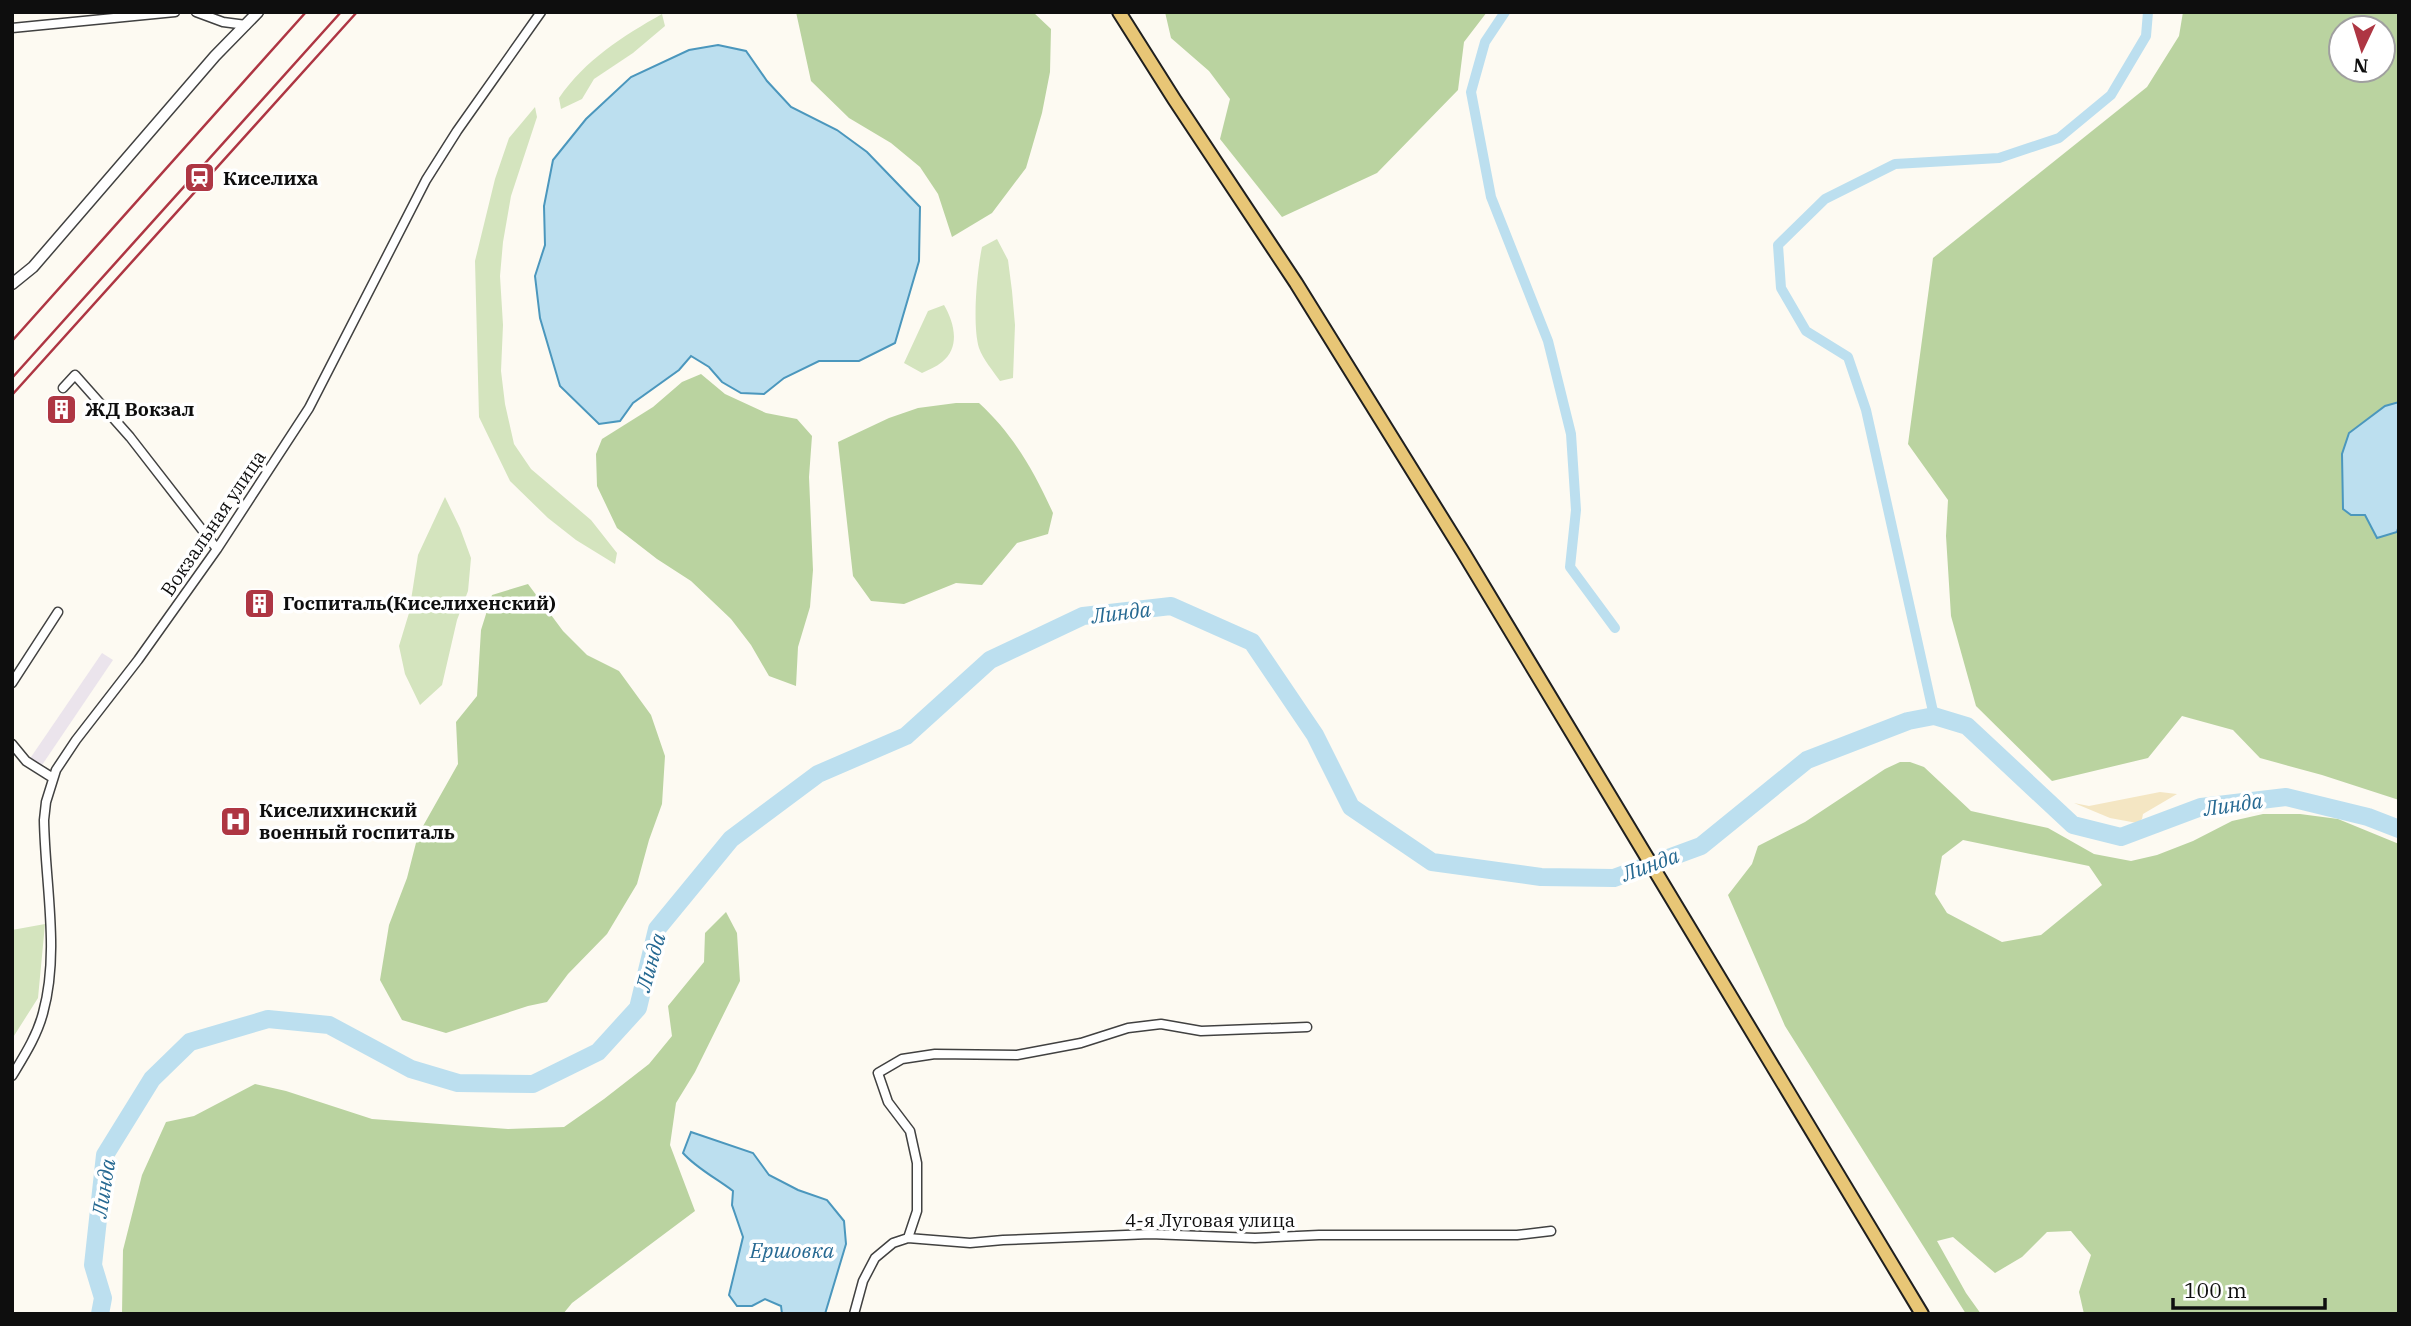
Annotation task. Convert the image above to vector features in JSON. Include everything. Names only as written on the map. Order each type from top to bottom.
[{"type":"main road","points":[[1119,12],[1296,283],[1463,552],[1922,1314]]},
{"type":"street","points":[[12,29],[175,12]]},
{"type":"street","points":[[12,284],[33,267],[215,56],[258,12]]},
{"type":"street","name":"Вокзальная улица","points":[[12,1076],[38,1028],[48,992],[50,942],[44,820],[53,778],[76,740],[218,549],[309,408],[426,180],[541,12]]},
{"type":"street","points":[[199,13],[223,22],[246,25]]},
{"type":"street","points":[[63,388],[75,375],[146,457],[218,549]]},
{"type":"street","points":[[12,683],[58,612]]},
{"type":"street","points":[[12,744],[26,761],[53,778]]},
{"type":"street","points":[[855,1314],[863,1281],[875,1258],[893,1243],[908,1238],[917,1211],[917,1163],[910,1131],[888,1102],[878,1073],[902,1059],[935,1054],[1017,1055],[1081,1043],[1128,1028],[1161,1024],[1201,1031],[1307,1027]]},
{"type":"street","name":"4-я Луговая улица","points":[[908,1238],[970,1243],[1150,1234],[1255,1238],[1517,1235],[1551,1231]]},
{"type":"shaded area","points":[[102,653],[113,660],[40,768],[29,760]]},
{"type":"green space","points":[[796,12],[1033,12],[1051,29],[1050,72],[1042,113],[1026,168],[992,213],[952,237],[938,194],[920,167],[891,143],[849,118],[811,81]]},
{"type":"green space","points":[[1165,12],[1487,12],[1464,42],[1458,90],[1377,173],[1282,217],[1220,139],[1230,99],[1209,71],[1171,38]]},
{"type":"green space","points":[[2183,12],[2399,12],[2399,402],[2385,406],[2342,454],[2343,509],[2351,515],[2365,515],[2370,521],[2397,532],[2399,525],[2399,800],[2260,758],[2233,730],[2182,716],[2148,758],[2052,781],[1976,706],[1951,616],[1946,536],[1948,500],[1908,444],[1933,258],[2147,87],[2179,36]]},
{"type":"green space","points":[[662,14],[665,26],[633,53],[594,79],[582,99],[561,109],[559,98],[581,72],[619,40]]},
{"type":"green space","points":[[535,107],[537,117],[511,196],[503,242],[500,276],[503,325],[501,371],[505,404],[514,444],[531,469],[591,520],[617,553],[615,564],[576,540],[548,518],[510,481],[479,417],[475,261],[495,179],[509,138]]},
{"type":"green space","points":[[997,239],[1008,260],[1015,325],[1013,378],[1000,381],[979,348],[976,325],[977,283],[982,247]]},
{"type":"green space","points":[[944,305],[953,327],[952,349],[942,362],[922,373],[904,363],[928,311]]},
{"type":"green space","points":[[701,374],[725,394],[766,413],[797,419],[812,436],[809,477],[813,570],[810,607],[798,647],[796,686],[769,676],[751,645],[731,619],[691,581],[617,528],[597,486],[596,454],[602,439],[653,407],[682,382]]},
{"type":"green space","points":[[979,403],[1012,440],[1038,482],[1053,513],[1048,534],[1017,543],[982,585],[956,583],[904,604],[871,601],[853,576],[838,442],[889,418],[918,408]]},
{"type":"green space","points":[[445,497],[471,558],[468,591],[457,620],[442,685],[420,705],[405,674],[399,646],[409,613],[418,555]]},
{"type":"green space","points":[[528,584],[563,631],[587,655],[619,671],[651,715],[665,756],[662,804],[637,884],[607,934],[568,974],[547,1002],[446,1033],[402,1020],[380,980],[389,925],[407,878],[418,835],[458,764],[456,722],[477,696],[481,630],[492,595]]},
{"type":"green space","points":[[1900,762],[1924,767],[1971,811],[2048,828],[2094,854],[2131,861],[2157,855],[2193,841],[2232,821],[2263,814],[2300,814],[2338,819],[2399,844],[2399,1314],[2084,1314],[2079,1292],[2091,1255],[2071,1231],[2047,1232],[2022,1257],[1995,1273],[1953,1237],[1937,1241],[1981,1314],[1966,1314],[1785,1026],[1728,895],[1752,864],[1758,846],[1805,822]],"holes":[[[1963,840],[2089,866],[2102,885],[2041,935],[2002,942],[1947,913],[1935,894],[1942,856]]]},
{"type":"green space","points":[[726,912],[737,933],[740,981],[695,1072],[676,1103],[670,1145],[695,1211],[572,1303],[563,1314],[122,1314],[123,1250],[142,1175],[166,1122],[194,1116],[255,1084],[286,1091],[372,1119],[508,1129],[564,1127],[649,1064],[672,1036],[668,1006],[704,962],[705,933]]},
{"type":"green space","points":[[45,924],[38,998],[12,1039],[12,930]]},
{"type":"sand","points":[[2160,792],[2177,794],[2143,814],[2137,823],[2110,818],[2074,803],[2089,806]]},
{"type":"water","points":[[718,45],[746,51],[767,81],[791,107],[837,130],[867,152],[920,207],[919,261],[895,343],[859,361],[819,361],[784,378],[764,394],[741,393],[722,382],[709,367],[691,356],[679,370],[633,403],[620,421],[599,424],[560,386],[540,318],[535,276],[545,245],[544,206],[553,160],[586,119],[631,77],[689,50]]},
{"type":"water","points":[[2399,402],[2399,525],[2397,532],[2377,538],[2365,515],[2351,515],[2343,509],[2342,454],[2349,433],[2385,406]]},
{"type":"water","name":"Ершовка","points":[[691,1132],[753,1153],[769,1175],[798,1190],[827,1200],[844,1221],[846,1244],[825,1314],[782,1314],[781,1306],[765,1299],[752,1306],[737,1306],[729,1295],[743,1237],[732,1205],[733,1191],[683,1153]]},
{"type":"waterway","points":[[1505,12],[1485,42],[1471,92],[1491,197],[1548,341],[1571,434],[1576,510],[1570,567],[1615,628]]},
{"type":"waterway","points":[[1934,716],[1866,410],[1848,357],[1806,331],[1781,288],[1778,245],[1825,199],[1895,164],[1999,158],[2059,138],[2111,95],[2146,36],[2148,12]]},
{"type":"waterway","name":"Линда","points":[[100,1314],[103,1298],[93,1265],[105,1155],[152,1079],[190,1042],[268,1019],[329,1025],[411,1069],[458,1083],[533,1084],[598,1052],[638,1008],[657,929],[731,839],[818,774],[906,736],[990,660],[1083,616],[1171,606],[1252,642],[1315,735],[1351,807],[1432,862],[1541,877],[1614,878],[1701,846],[1807,760],[1908,721],[1934,716],[1967,726],[2073,825],[2121,837],[2201,807],[2286,797],[2368,817],[2399,829]]},
{"type":"railway","points":[[12,341],[306,12]]},
{"type":"railway","points":[[12,378],[341,12]]},
{"type":"railway","points":[[12,395],[357,12]]},
{"type":"place","name":"Киселиха","points":[[200,178]]},
{"type":"place","name":"ЖД Вокзал","points":[[62,409]]},
{"type":"place","name":"Госпиталь(Киселихенский)","points":[[260,603]]},
{"type":"place","name":"Киселихинский военный госпиталь","points":[[236,821]]}]
